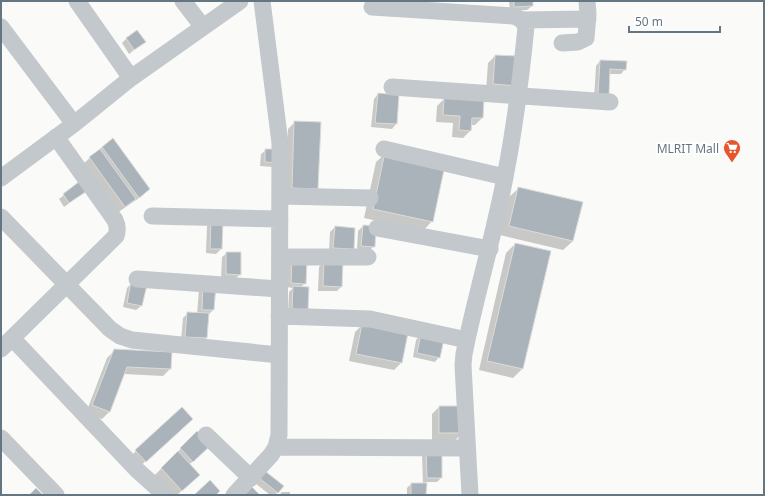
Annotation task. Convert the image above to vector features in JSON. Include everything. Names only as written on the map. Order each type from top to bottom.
[{"type":"street","points":[[77,1],[132,78]]},
{"type":"street","points":[[183,1],[203,27]]},
{"type":"street","points":[[2,176],[74,124],[132,78],[240,1]]},
{"type":"street","points":[[234,495],[271,455],[276,447],[279,434],[279,130],[262,1]]},
{"type":"street","points":[[562,43],[578,42],[586,38],[588,19],[587,1]]},
{"type":"street","points":[[372,7],[514,16],[522,20],[588,19]]},
{"type":"street","points":[[470,495],[463,365],[467,340],[490,249],[505,177],[518,96],[526,27],[522,20]]},
{"type":"street","points":[[1,27],[74,124]]},
{"type":"street","points":[[392,87],[610,102]]},
{"type":"street","points":[[56,137],[115,220],[118,227],[116,236],[7,344],[137,470],[165,495]]},
{"type":"street","points":[[384,149],[505,177]]},
{"type":"street","points":[[280,196],[370,198]]},
{"type":"street","points":[[152,216],[280,219]]},
{"type":"street","points":[[1,217],[110,328],[120,336],[132,340],[279,355]]},
{"type":"street","points":[[377,228],[490,249]]},
{"type":"street","points":[[280,257],[368,257]]},
{"type":"street","points":[[137,279],[279,289]]},
{"type":"street","points":[[279,316],[370,319],[467,340]]},
{"type":"street","points":[[206,435],[251,478]]},
{"type":"street","points":[[1,438],[56,495]]},
{"type":"street","points":[[276,447],[467,448]]},
{"type":"building","points":[[514,1],[533,1],[533,6],[514,7]]},
{"type":"building","points":[[137,30],[146,42],[134,50],[126,38]]},
{"type":"building","points":[[495,55],[518,56],[517,86],[493,84]]},
{"type":"building","points":[[600,60],[627,61],[626,70],[610,69],[609,95],[598,94]]},
{"type":"building","points":[[378,93],[399,95],[397,124],[375,123]]},
{"type":"building","points":[[444,98],[484,100],[483,118],[472,118],[471,131],[459,130],[460,116],[443,115]]},
{"type":"building","points":[[294,121],[321,122],[318,189],[292,188]]},
{"type":"building","points":[[113,138],[150,189],[139,198],[102,147]]},
{"type":"building","points":[[100,149],[136,199],[125,207],[89,157]]},
{"type":"building","points":[[265,149],[279,149],[278,163],[265,162]]},
{"type":"building","points":[[385,152],[445,165],[433,222],[373,209]]},
{"type":"building","points":[[80,181],[87,191],[69,203],[63,194]]},
{"type":"building","points":[[518,187],[583,202],[573,241],[509,226]]},
{"type":"building","points":[[211,220],[223,221],[222,249],[210,249]]},
{"type":"building","points":[[363,225],[376,226],[375,247],[361,246]]},
{"type":"building","points":[[335,226],[355,228],[354,249],[333,248]]},
{"type":"building","points":[[515,243],[551,251],[523,369],[487,361]]},
{"type":"building","points":[[226,252],[241,252],[241,275],[226,274]]},
{"type":"building","points":[[292,259],[307,260],[306,284],[291,283]]},
{"type":"building","points":[[324,261],[343,262],[342,287],[323,286]]},
{"type":"building","points":[[131,282],[147,285],[142,306],[127,303]]},
{"type":"building","points":[[203,284],[216,285],[214,310],[202,310]]},
{"type":"building","points":[[293,286],[309,287],[308,310],[292,309]]},
{"type":"building","points":[[187,312],[209,313],[207,338],[185,337]]},
{"type":"building","points":[[362,324],[408,333],[402,363],[356,354]]},
{"type":"building","points":[[421,334],[444,339],[440,358],[417,353]]},
{"type":"building","points":[[114,349],[172,352],[171,369],[127,367],[110,412],[92,405]]},
{"type":"building","points":[[439,406],[463,406],[464,433],[439,433]]},
{"type":"building","points":[[182,407],[193,419],[146,462],[135,450]]},
{"type":"building","points":[[197,431],[211,445],[193,462],[180,448]]},
{"type":"building","points":[[426,449],[442,449],[442,478],[427,478]]},
{"type":"building","points":[[178,451],[200,475],[182,491],[161,468]]},
{"type":"building","points":[[265,471],[284,486],[278,493],[259,478]]},
{"type":"building","points":[[210,480],[220,491],[216,495],[194,495]]},
{"type":"building","points":[[411,483],[427,483],[426,495],[411,495]]},
{"type":"building","points":[[251,486],[259,494],[242,495]]},
{"type":"building","points":[[36,488],[43,495],[29,495]]},
{"type":"place","name":"MLRIT Mall","points":[[732,163]]}]
